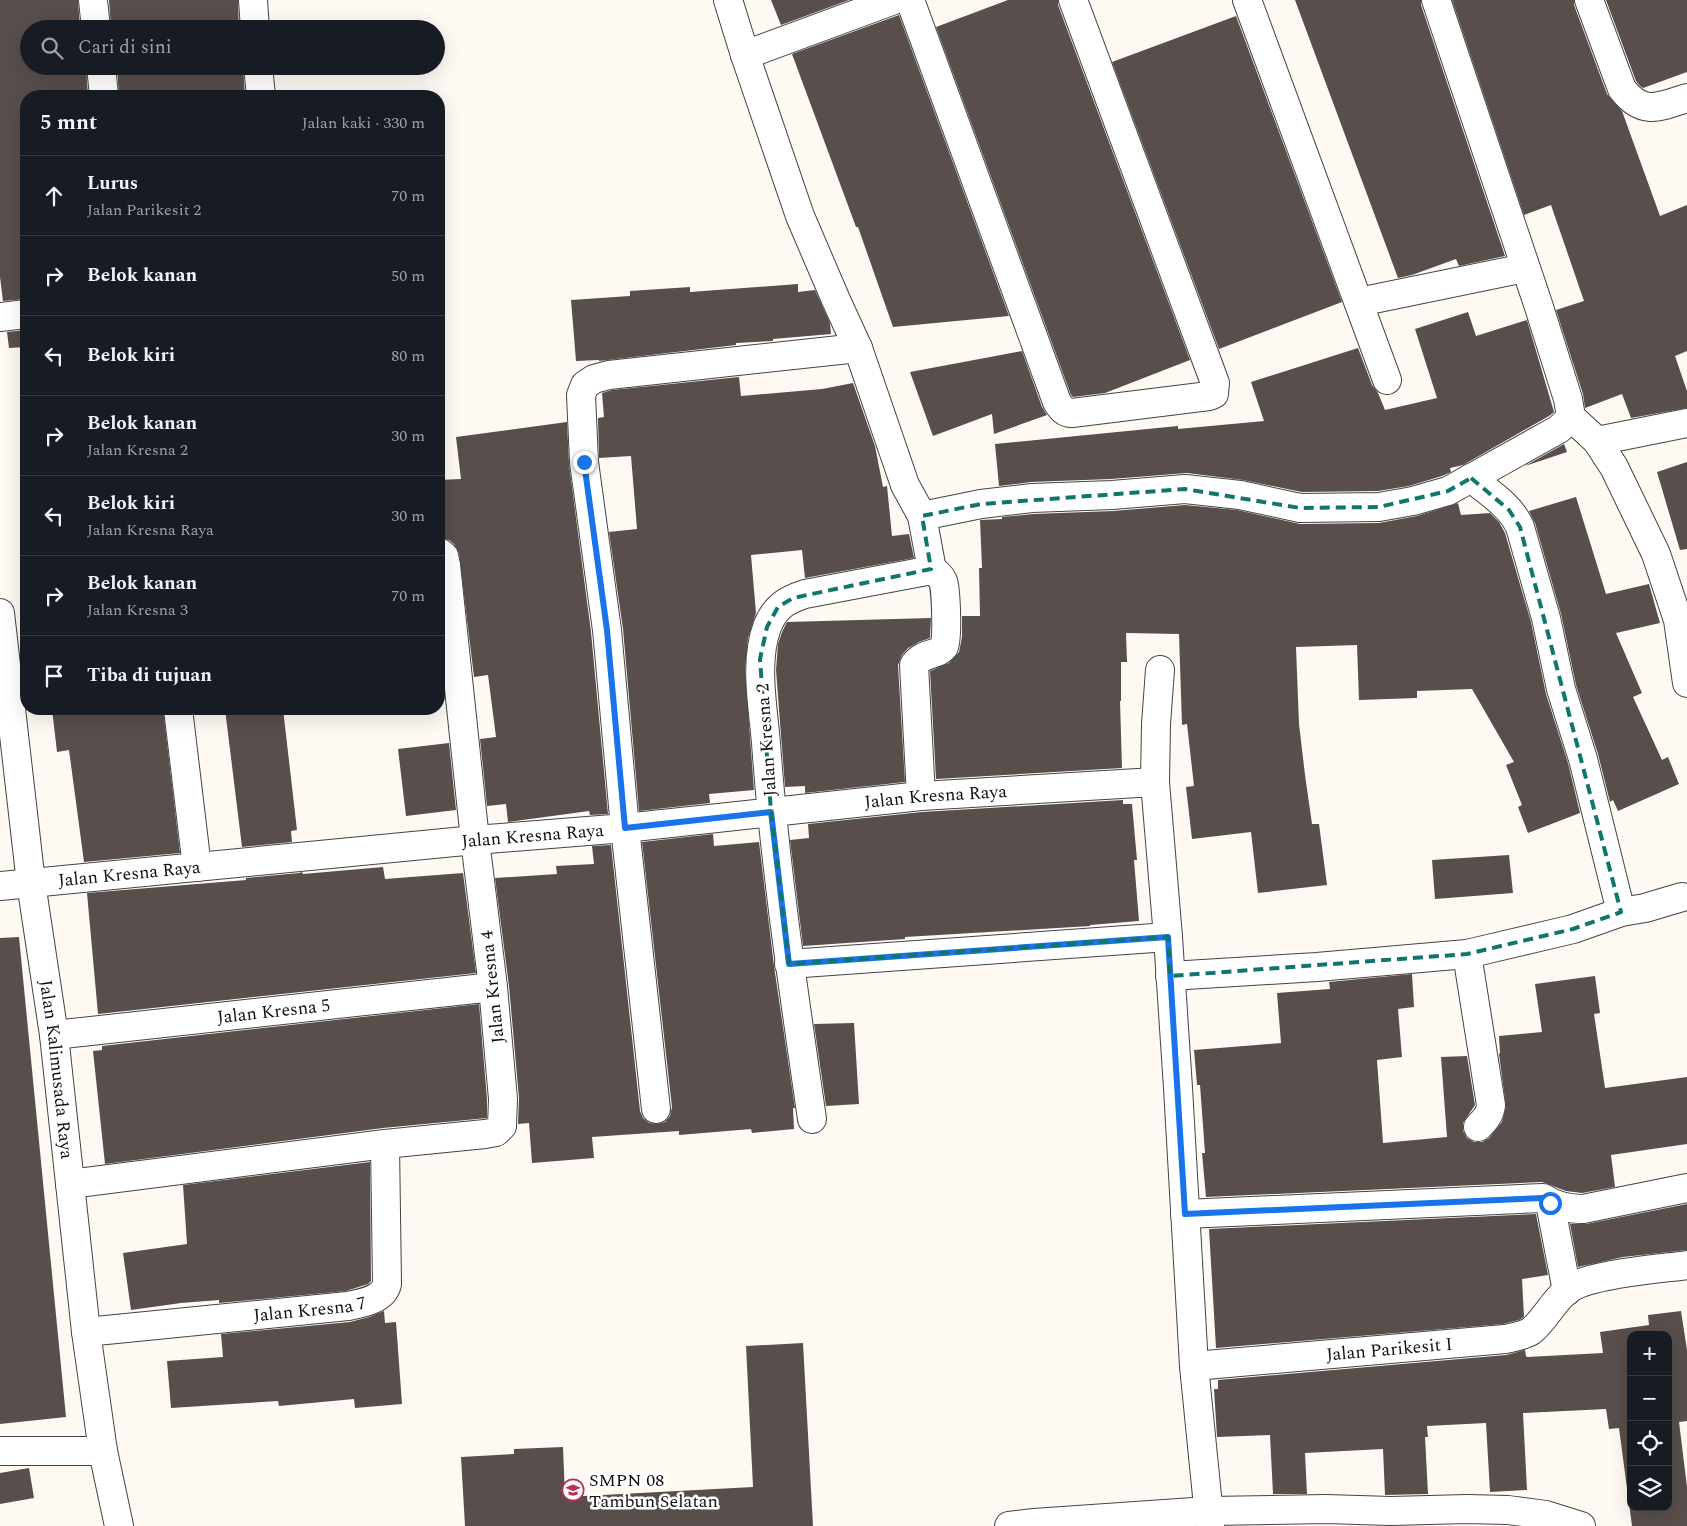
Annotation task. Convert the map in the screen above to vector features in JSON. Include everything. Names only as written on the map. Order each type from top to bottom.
[{"type":"street","points":[[93,0],[95,20]]},
{"type":"street","points":[[253,0],[254,20]]},
{"type":"street","points":[[728,0],[800,216],[858,348],[905,486],[922,516],[932,570],[940,575],[944,583],[947,637],[945,646],[918,659],[914,665],[921,796]]},
{"type":"street","points":[[745,55],[894,0]]},
{"type":"street","points":[[910,0],[1053,393],[1061,408],[1066,413],[1072,413],[1209,396],[1214,394],[1215,383],[1072,0]]},
{"type":"street","points":[[1247,0],[1387,380]]},
{"type":"street","points":[[1436,0],[1568,399],[1571,417],[1598,441],[1614,467],[1656,554],[1678,620],[1687,684]]},
{"type":"street","points":[[1590,0],[1622,89],[1631,100],[1644,106],[1660,107],[1687,98]]},
{"type":"street","points":[[102,75],[103,90]]},
{"type":"street","points":[[259,75],[260,90]]},
{"type":"street","points":[[1359,302],[1525,268]]},
{"type":"street","points":[[0,317],[20,315]]},
{"type":"street","points":[[656,1110],[625,828],[607,630],[584,462],[581,395],[586,385],[594,379],[610,375],[858,348]]},
{"type":"street","points":[[922,516],[989,503],[1032,498],[1112,495],[1185,489],[1240,495],[1300,508],[1379,507],[1413,501],[1448,491],[1559,429],[1571,417]]},
{"type":"street","points":[[1598,441],[1687,423]]},
{"type":"street","points":[[1471,478],[1509,510],[1516,518],[1520,527],[1546,618],[1561,689],[1583,759],[1621,912]]},
{"type":"street","name":"Jalan Kresna 4","points":[[385,1144],[496,1132],[502,1126],[503,1099],[493,987],[445,560]]},
{"type":"street","name":"Jalan Kresna 2","points":[[812,1119],[789,964],[771,812],[760,659],[767,627],[778,607],[793,598],[805,594],[932,570]]},
{"type":"street","name":"Jalan Kalimusada Raya","points":[[0,613],[31,883],[54,1035],[86,1332],[102,1451],[119,1526]]},
{"type":"street","points":[[1160,670],[1156,724],[1155,782],[1168,937],[1194,1366],[1209,1518]]},
{"type":"street","points":[[179,715],[197,867]]},
{"type":"street","name":"Jalan Kresna Raya","points":[[0,886],[475,840],[625,828],[921,796],[1155,782]]},
{"type":"street","points":[[1170,976],[1467,954],[1573,929],[1621,912],[1645,908],[1682,897]]},
{"type":"street","points":[[789,964],[1168,937]]},
{"type":"street","points":[[1467,954],[1491,1105],[1486,1120],[1478,1127]]},
{"type":"street","name":"Jalan Kresna 5","points":[[54,1035],[493,987]]},
{"type":"street","points":[[70,1184],[385,1144]]},
{"type":"street","name":"Jalan Kresna 7","points":[[86,1332],[348,1306],[366,1302],[379,1296],[385,1290],[387,1284],[385,1144]]},
{"type":"street","points":[[1185,1214],[1543,1198],[1550,1203],[1570,1209],[1583,1209],[1687,1188]]},
{"type":"street","points":[[1550,1203],[1567,1291],[1581,1282],[1687,1265]]},
{"type":"street","name":"Jalan Parikesit I","points":[[1194,1366],[1336,1355],[1520,1336],[1531,1330],[1567,1291]]},
{"type":"street","points":[[0,1451],[102,1451]]},
{"type":"street","points":[[1026,1525],[1209,1518],[1297,1509],[1508,1510],[1546,1515],[1581,1526]]},
{"type":"highlighted area","points":[[1471,478],[1509,510],[1520,527],[1621,912],[1573,929],[1467,954],[1170,976],[1168,937],[789,964],[771,812],[760,659],[767,627],[778,607],[793,598],[931,569],[922,516],[981,504],[1185,489],[1300,508],[1379,507],[1448,491]]},
{"type":"building","points":[[0,0],[78,0],[79,20],[20,20],[20,75],[87,75],[88,90],[20,90],[20,300],[3,301],[0,277]]},
{"type":"building","points":[[109,0],[238,0],[239,20],[110,20]]},
{"type":"building","points":[[771,0],[849,0],[781,25]]},
{"type":"building","points":[[1008,0],[1058,0],[1058,5],[1190,360],[1105,393],[1073,397],[1071,395],[936,27]]},
{"type":"building","points":[[1295,0],[1421,0],[1421,5],[1505,256],[1459,266],[1456,259],[1412,275],[1398,278]]},
{"type":"building","points":[[1452,0],[1574,0],[1574,5],[1607,94],[1622,111],[1660,216],[1687,205],[1687,351],[1675,356],[1687,391],[1687,408],[1631,418],[1622,394],[1585,408],[1583,394],[1556,310],[1584,301],[1551,205],[1524,215]]},
{"type":"building","points":[[1606,0],[1687,0],[1687,72],[1643,88],[1640,86],[1636,81]]},
{"type":"building","points":[[899,15],[1009,316],[893,327],[858,227],[856,227],[792,54]]},
{"type":"building","points":[[1236,16],[1342,302],[1219,349],[1112,62]]},
{"type":"building","points":[[118,75],[244,75],[245,90],[119,90]]},
{"type":"building","points":[[798,284],[798,292],[815,290],[830,323],[831,334],[736,343],[736,345],[599,361],[576,361],[571,300],[630,296],[630,291],[690,287],[690,292]]},
{"type":"building","points":[[1468,312],[1476,336],[1527,320],[1554,412],[1463,465],[1450,468],[1451,472],[1442,476],[1409,486],[1378,491],[1302,492],[1243,480],[1187,473],[1111,479],[1031,482],[999,486],[995,444],[1178,426],[1178,429],[1264,421],[1251,382],[1358,348],[1372,385],[1378,393],[1385,410],[1437,398],[1415,329]]},
{"type":"building","points":[[20,331],[20,347],[9,348],[7,332]]},
{"type":"building","points":[[1022,351],[1042,407],[1047,415],[994,434],[992,414],[933,436],[910,372]]},
{"type":"building","points":[[739,377],[741,396],[822,389],[853,383],[875,446],[883,487],[887,486],[892,536],[909,534],[914,558],[805,578],[802,550],[751,555],[756,613],[748,638],[745,670],[754,790],[709,794],[710,803],[639,811],[623,629],[609,532],[637,529],[631,456],[599,458],[598,418],[604,417],[602,393],[612,390]]},
{"type":"building","points":[[567,422],[569,464],[591,632],[608,814],[590,815],[589,811],[508,822],[506,804],[487,806],[480,739],[496,737],[488,675],[474,677],[459,553],[454,544],[445,539],[445,480],[461,479],[456,437]]},
{"type":"building","points":[[1564,444],[1567,452],[1525,466]]},
{"type":"building","points":[[1687,462],[1687,549],[1680,550],[1657,472]]},
{"type":"building","points":[[1576,497],[1606,594],[1649,584],[1660,623],[1616,633],[1642,693],[1633,697],[1662,760],[1668,757],[1679,784],[1618,811],[1613,800],[1610,802],[1598,754],[1576,685],[1561,614],[1535,523],[1529,511]]},
{"type":"building","points":[[1458,503],[1461,515],[1490,513],[1499,522],[1505,533],[1531,622],[1546,694],[1568,763],[1580,813],[1528,833],[1518,807],[1522,805],[1506,765],[1514,762],[1472,689],[1417,691],[1417,698],[1359,700],[1357,645],[1296,647],[1299,724],[1305,775],[1312,824],[1319,824],[1327,885],[1258,893],[1251,832],[1192,839],[1186,787],[1194,786],[1187,724],[1182,725],[1179,634],[1126,633],[1127,662],[1121,662],[1122,768],[936,779],[930,671],[949,663],[959,652],[962,637],[962,616],[980,616],[979,568],[982,568],[980,520],[1033,514],[1113,511],[1185,505],[1237,510],[1300,524],[1379,523],[1417,516]]},
{"type":"building","points":[[931,618],[930,638],[908,648],[902,655],[898,665],[905,782],[805,793],[805,786],[785,787],[776,670],[778,644],[787,622]]},
{"type":"building","points":[[53,715],[164,715],[180,853],[84,862],[69,750],[57,752]]},
{"type":"building","points":[[226,715],[284,715],[297,830],[291,831],[292,842],[242,847]]},
{"type":"building","points":[[449,743],[456,810],[406,816],[398,749]]},
{"type":"building","points":[[1123,800],[1123,804],[1132,804],[1137,860],[1134,860],[1139,921],[803,946],[790,840],[809,838],[808,824],[922,812]]},
{"type":"building","points":[[713,834],[714,846],[759,842],[774,966],[795,1108],[793,1108],[794,1129],[752,1133],[751,1129],[679,1135],[679,1131],[592,1137],[594,1158],[532,1163],[529,1123],[518,1124],[519,1098],[509,986],[495,878],[557,874],[556,866],[594,864],[592,846],[611,845],[640,1111],[643,1118],[649,1123],[658,1124],[665,1122],[670,1116],[672,1107],[642,842]]},
{"type":"building","points":[[1509,855],[1513,893],[1435,899],[1432,860]]},
{"type":"building","points":[[383,867],[385,879],[463,873],[476,973],[98,1014],[87,893],[246,880],[246,878],[302,872],[303,874]]},
{"type":"building","points":[[19,937],[66,1417],[0,1424],[0,938]]},
{"type":"building","points":[[1412,974],[1414,1007],[1398,1009],[1402,1057],[1377,1060],[1383,1143],[1447,1137],[1441,1057],[1467,1056],[1475,1105],[1463,1123],[1463,1131],[1467,1138],[1474,1142],[1482,1142],[1489,1138],[1502,1122],[1506,1107],[1499,1054],[1499,1036],[1542,1032],[1535,984],[1595,976],[1600,1013],[1594,1014],[1605,1088],[1687,1077],[1687,1144],[1611,1155],[1615,1187],[1582,1193],[1566,1191],[1542,1182],[1206,1197],[1202,1153],[1205,1153],[1200,1085],[1197,1085],[1194,1050],[1281,1043],[1277,993],[1330,989],[1329,982]]},
{"type":"building","points":[[479,1004],[487,1118],[383,1128],[105,1164],[93,1051],[102,1050],[102,1046]]},
{"type":"building","points":[[854,1023],[859,1104],[826,1106],[814,1024]]},
{"type":"building","points":[[370,1162],[371,1281],[368,1284],[346,1291],[219,1303],[219,1300],[181,1303],[131,1310],[123,1253],[187,1244],[183,1185]]},
{"type":"building","points":[[1687,1204],[1687,1250],[1623,1257],[1578,1267],[1570,1224],[1586,1224]]},
{"type":"building","points":[[1536,1214],[1548,1275],[1522,1279],[1524,1317],[1519,1320],[1503,1324],[1216,1348],[1209,1229]]},
{"type":"building","points":[[384,1311],[385,1323],[396,1322],[402,1404],[355,1408],[354,1399],[279,1406],[278,1401],[171,1408],[167,1361],[223,1357],[221,1334],[350,1322]]},
{"type":"building","points":[[1681,1311],[1687,1350],[1687,1421],[1679,1422],[1687,1487],[1687,1526],[1632,1526],[1630,1511],[1672,1511],[1672,1331],[1627,1331],[1627,1488],[1619,1428],[1609,1429],[1606,1409],[1523,1413],[1527,1490],[1490,1492],[1486,1423],[1427,1426],[1428,1437],[1425,1437],[1428,1494],[1385,1495],[1383,1449],[1305,1453],[1307,1494],[1273,1494],[1270,1435],[1217,1437],[1214,1389],[1218,1389],[1218,1380],[1506,1355],[1525,1350],[1527,1357],[1603,1353],[1600,1332],[1649,1325],[1648,1315]]},
{"type":"building","points":[[803,1343],[813,1526],[465,1526],[461,1457],[514,1454],[514,1449],[563,1447],[565,1497],[753,1487],[746,1346]]},
{"type":"building","points":[[29,1468],[34,1498],[0,1504],[0,1473]]},
{"type":"place","name":"SMPN 08 Tambun Selatan","points":[[573,1490]]},
{"type":"route","points":[[584,462],[607,630],[625,828],[771,812],[789,964],[1168,937],[1185,1214],[1543,1198],[1550,1203]]}]
